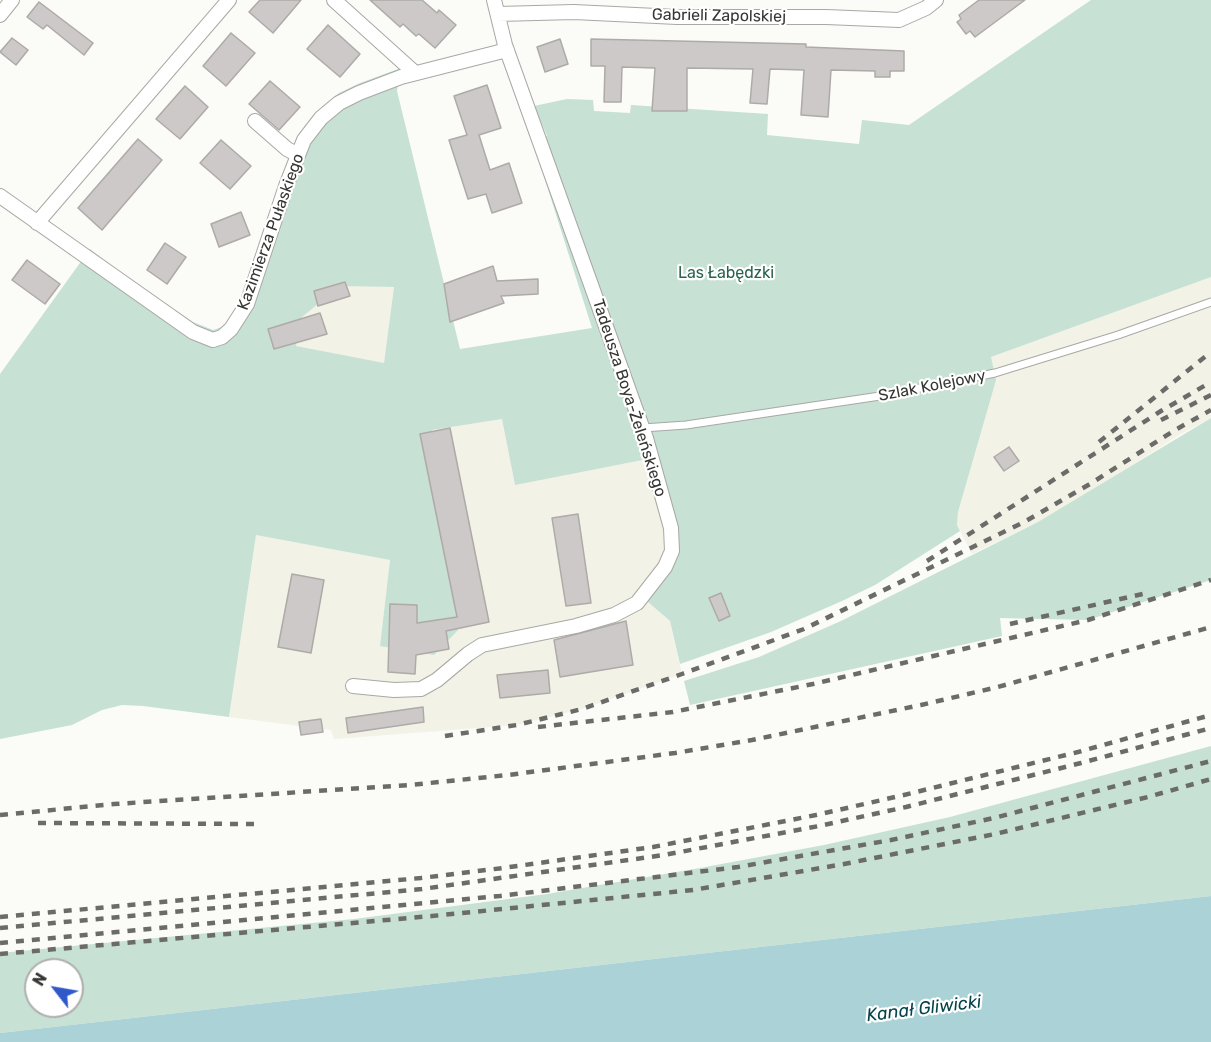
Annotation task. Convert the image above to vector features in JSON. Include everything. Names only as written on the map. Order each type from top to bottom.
[{"type":"street","points":[[0,15],[12,0]]},
{"type":"street","points":[[37,223],[229,0]]},
{"type":"street","points":[[334,0],[415,73]]},
{"type":"street","name":"Tadeusza Boya-Żeleńskiego","points":[[354,687],[421,689],[437,680],[468,654],[483,645],[576,626],[614,615],[637,603],[665,567],[672,551],[671,528],[643,428],[507,50],[494,0]]},
{"type":"street","name":"Gabrieli Zapolskiej","points":[[498,14],[574,12],[899,20],[926,8],[936,0]]},
{"type":"street","name":"Kazimierza Pułaskiego","points":[[0,196],[193,332],[213,340],[222,337],[231,329],[247,304],[298,155],[304,140],[321,118],[339,103],[359,93],[415,73],[507,50]]},
{"type":"street","points":[[255,121],[282,146],[298,155]]},
{"type":"lane","name":"Szlak Kolejowy","points":[[643,428],[686,425],[869,398],[995,374],[1118,335],[1211,302]]},
{"type":"shaded area","points":[[1211,277],[1211,418],[1181,434],[1077,500],[972,554],[957,525],[958,512],[995,380],[991,357]]},
{"type":"shaded area","points":[[340,285],[394,287],[384,364],[296,346],[302,317]]},
{"type":"shaded area","points":[[502,419],[515,484],[658,457],[677,543],[641,596],[670,621],[682,674],[582,709],[517,725],[334,739],[331,730],[229,717],[256,535],[390,560],[380,646],[458,630],[431,430]]},
{"type":"green space","name":"Las Łabędzki","points":[[1091,0],[1211,0],[1211,277],[991,357],[996,380],[958,512],[957,525],[960,531],[875,585],[842,601],[771,632],[680,664],[670,621],[641,596],[670,559],[658,457],[515,485],[502,419],[432,430],[458,630],[434,655],[380,646],[390,560],[256,535],[229,717],[122,705],[102,710],[72,725],[0,739],[0,374],[90,249],[129,279],[193,322],[213,330],[222,327],[240,310],[305,130],[321,108],[339,93],[401,68],[397,91],[460,349],[592,328],[533,142],[547,136],[534,106],[567,99],[593,100],[594,111],[630,113],[631,105],[768,114],[767,135],[859,144],[862,120],[909,125]],"holes":[[[340,286],[394,287],[384,363],[296,346],[302,317]]]},
{"type":"green space","points":[[1211,418],[1211,580],[1088,620],[1000,618],[1002,636],[690,705],[684,681],[759,657],[841,621],[1038,522]]},
{"type":"green space","points":[[1211,746],[1211,896],[0,1033],[0,953],[354,919],[547,894],[824,845],[950,817]]},
{"type":"water","name":"Kanał Gliwicki","points":[[1211,896],[1211,1042],[0,1042],[0,1033]]},
{"type":"building","points":[[260,0],[301,0],[273,33],[249,12]]},
{"type":"building","points":[[370,0],[422,0],[437,13],[439,10],[456,25],[435,48],[403,24],[400,27]]},
{"type":"building","points":[[979,0],[1025,0],[975,37],[970,31],[966,34],[957,22],[961,19],[959,15]]},
{"type":"building","points":[[39,2],[93,43],[84,55],[47,25],[43,29],[27,17]]},
{"type":"building","points":[[328,25],[360,54],[340,77],[307,49]]},
{"type":"building","points":[[231,33],[255,53],[226,86],[203,66]]},
{"type":"building","points":[[12,38],[28,50],[16,65],[0,52]]},
{"type":"building","points":[[560,39],[568,64],[545,72],[537,47]]},
{"type":"building","points":[[591,39],[806,44],[806,47],[904,51],[904,71],[890,71],[890,77],[875,77],[875,71],[831,70],[828,117],[801,115],[804,70],[770,69],[767,104],[750,103],[753,69],[687,68],[687,111],[652,111],[655,68],[622,67],[621,102],[604,102],[605,66],[591,66]]},
{"type":"building","points":[[270,81],[300,107],[279,130],[249,104]]},
{"type":"building","points":[[487,85],[501,128],[479,135],[490,170],[509,163],[522,203],[492,213],[486,194],[468,199],[449,140],[467,135],[454,96]]},
{"type":"building","points":[[185,86],[208,107],[180,139],[156,119]]},
{"type":"building","points":[[138,139],[162,160],[102,230],[78,208]]},
{"type":"building","points":[[221,140],[251,166],[230,189],[200,163]]},
{"type":"building","points":[[241,212],[250,235],[219,247],[211,224]]},
{"type":"building","points":[[165,243],[186,257],[167,284],[147,270]]},
{"type":"building","points":[[27,260],[60,284],[45,304],[12,280]]},
{"type":"building","points":[[493,266],[497,281],[538,279],[538,294],[501,296],[504,303],[450,322],[444,284]]},
{"type":"building","points":[[345,282],[350,296],[318,306],[314,291]]},
{"type":"building","points":[[320,313],[327,334],[274,349],[268,329]]},
{"type":"building","points":[[450,428],[489,622],[446,631],[449,649],[416,655],[415,674],[388,672],[390,604],[417,605],[417,623],[457,617],[420,434]]},
{"type":"building","points":[[1009,447],[1019,461],[1004,471],[994,457]]},
{"type":"building","points":[[578,514],[591,603],[566,606],[552,518]]},
{"type":"building","points":[[292,574],[324,580],[311,653],[278,647]]},
{"type":"building","points":[[721,593],[730,616],[719,621],[709,598]]},
{"type":"building","points":[[626,621],[633,665],[560,677],[554,640]]},
{"type":"building","points":[[548,670],[550,693],[500,698],[497,675]]},
{"type":"building","points":[[423,707],[424,722],[348,733],[346,718]]},
{"type":"building","points":[[321,719],[323,732],[301,735],[299,722]]},
{"type":"railway","points":[[1099,442],[1211,352]]},
{"type":"railway","points":[[927,561],[1161,411],[1211,382]]},
{"type":"railway","points":[[1161,420],[1211,395]]},
{"type":"railway","points":[[445,736],[517,725],[582,709],[804,629],[1026,521],[1211,410]]},
{"type":"railway","points":[[538,727],[673,712],[813,684],[1088,620],[1211,580]]},
{"type":"railway","points":[[1010,624],[1147,593]]},
{"type":"railway","points":[[0,815],[114,804],[410,785],[508,775],[675,753],[752,740],[998,687],[1211,627]]},
{"type":"railway","points":[[0,917],[421,878],[653,847],[904,795],[1078,752],[1211,715]]},
{"type":"railway","points":[[0,928],[422,889],[664,855],[906,807],[1211,728]]},
{"type":"railway","points":[[0,943],[500,896],[738,867],[891,840],[994,818],[1211,761]]},
{"type":"railway","points":[[0,954],[432,916],[693,890],[844,864],[995,834],[1148,797],[1211,779]]},
{"type":"railway","points":[[38,823],[257,824]]}]
